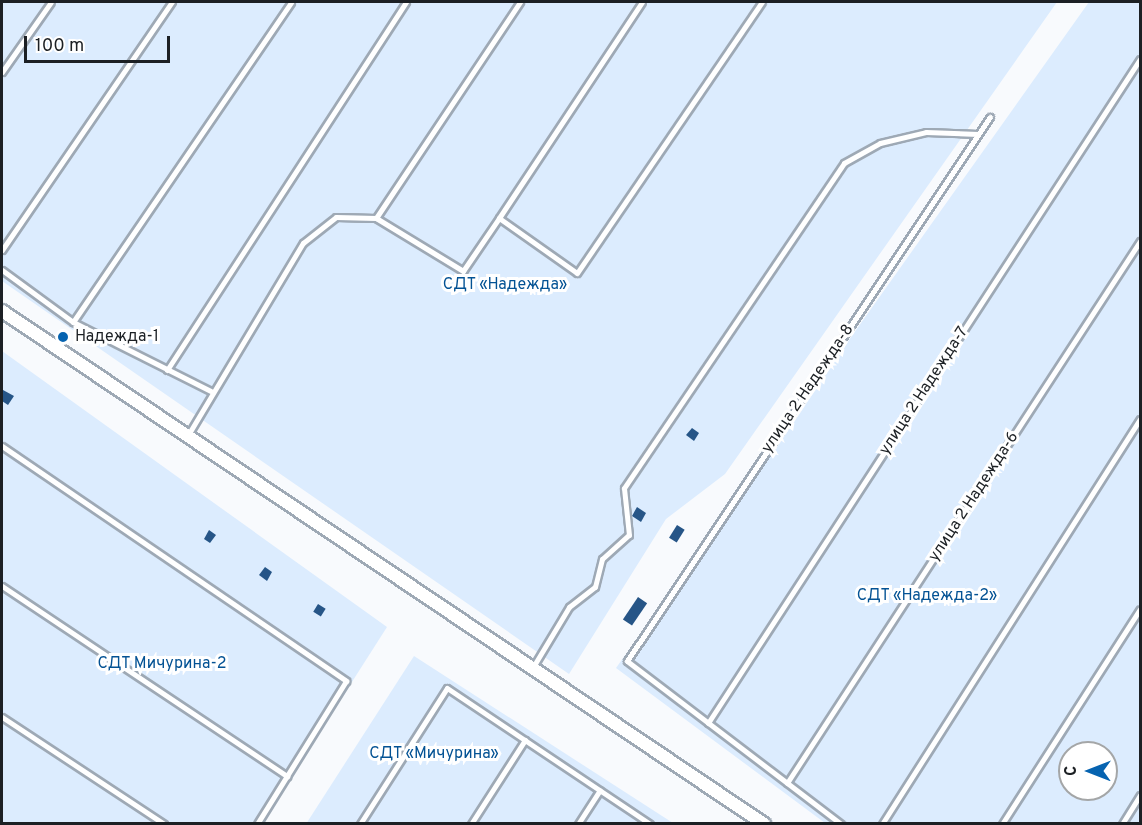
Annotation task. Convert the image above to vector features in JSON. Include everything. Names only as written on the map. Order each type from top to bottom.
[{"type":"street","points":[[2,310],[764,824]]},
{"type":"lane","points":[[2,72],[51,2]]},
{"type":"lane","points":[[2,250],[172,2]]},
{"type":"lane","points":[[74,322],[291,2]]},
{"type":"lane","points":[[167,370],[406,2]]},
{"type":"lane","points":[[376,218],[520,2]]},
{"type":"lane","points":[[188,435],[211,391],[303,243],[336,217],[376,218],[462,271],[642,2]]},
{"type":"lane","points":[[499,218],[578,273],[762,2]]},
{"type":"lane","name":"улица 2 Надежда-7","points":[[708,723],[1140,59]]},
{"type":"lane","name":"улица 2 Надежда-8","points":[[708,723],[627,662],[990,117]]},
{"type":"lane","points":[[533,668],[569,607],[595,587],[602,559],[629,535],[624,488],[844,163],[880,143],[926,132],[978,134]]},
{"type":"lane","name":"улица 2 Надежда-6","points":[[788,783],[1140,241]]},
{"type":"lane","points":[[2,270],[74,322],[211,391]]},
{"type":"lane","points":[[882,824],[1140,419]]},
{"type":"lane","points":[[2,446],[346,681],[257,824]]},
{"type":"lane","points":[[2,586],[287,776]]},
{"type":"lane","points":[[1002,824],[1140,609]]},
{"type":"lane","points":[[360,824],[447,688],[650,824]]},
{"type":"lane","points":[[2,717],[164,824]]},
{"type":"lane","points":[[708,723],[841,824]]},
{"type":"lane","points":[[471,824],[525,740]]},
{"type":"lane","points":[[578,824],[600,790]]},
{"type":"lane","points":[[1122,824],[1140,795]]},
{"type":"green space","name":"СДТ «Надежда»","points":[[2,2],[1057,2],[725,474],[666,519],[569,674],[2,281]]},
{"type":"green space","name":"СДТ «Надежда-2»","points":[[1089,2],[1140,2],[1140,823],[825,823],[616,668]]},
{"type":"green space","name":"СДТ Мичурина-2","points":[[2,351],[387,627],[262,823],[2,823]]},
{"type":"green space","name":"СДТ «Мичурина»","points":[[414,656],[673,823],[306,824]]},
{"type":"building","points":[[3,390],[14,396],[8,405],[2,401]]},
{"type":"building","points":[[692,428],[699,433],[694,441],[686,435]]},
{"type":"building","points":[[637,507],[646,513],[641,522],[632,516]]},
{"type":"building","points":[[677,525],[685,530],[677,542],[669,538]]},
{"type":"building","points":[[209,530],[216,535],[210,543],[204,539]]},
{"type":"building","points":[[265,567],[272,572],[267,581],[259,575]]},
{"type":"building","points":[[638,597],[647,603],[632,626],[623,619]]},
{"type":"building","points":[[318,604],[326,609],[321,616],[313,612]]},
{"type":"place","name":"Надежда-1","points":[[63,337]]}]
